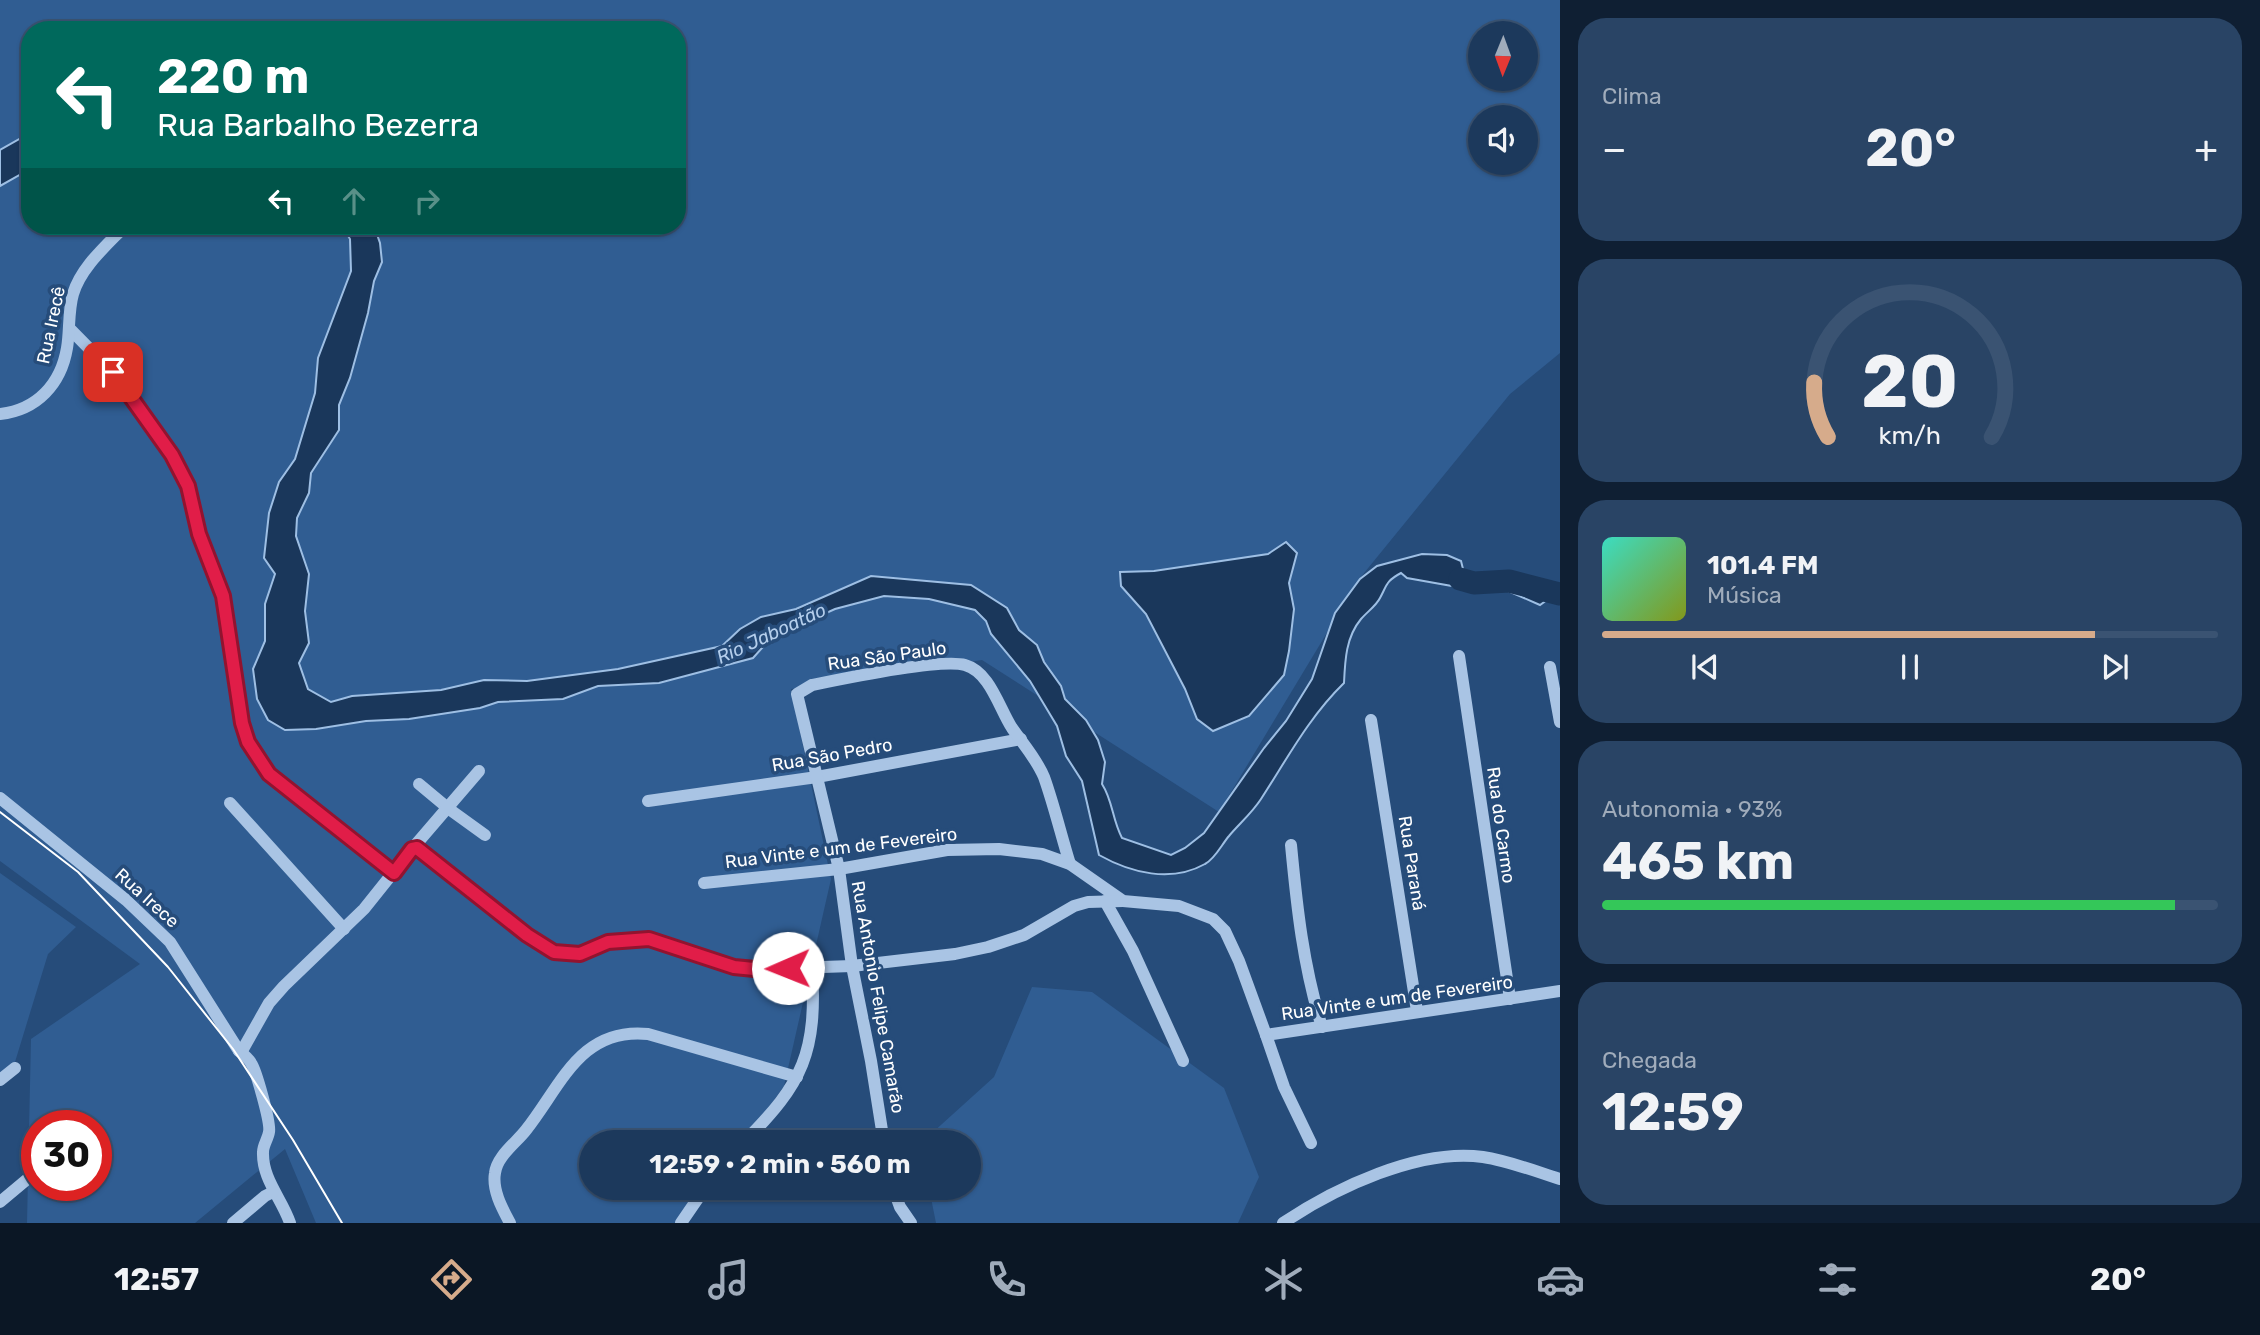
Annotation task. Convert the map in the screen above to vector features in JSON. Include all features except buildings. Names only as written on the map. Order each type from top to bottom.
[{"type":"street","name":"Rua Irecê","points":[[0,414],[31,406],[49,389],[63,365],[73,296],[79,279],[117,235]]},
{"type":"street","points":[[69,328],[122,383],[172,455],[188,486],[199,534],[223,596],[242,723],[248,742],[269,774],[394,873]]},
{"type":"street","name":"Rua do Carmo","points":[[1460,656],[1510,999]]},
{"type":"street","name":"Rua São Paulo","points":[[797,694],[805,687],[830,681],[911,668],[964,664],[974,669],[982,677],[1043,775],[1070,864]]},
{"type":"street","points":[[1550,667],[1560,722]]},
{"type":"street","name":"Rua Antonio Felipe Camarão","points":[[797,694],[839,869],[852,966],[882,1130]]},
{"type":"street","name":"Rua Paraná","points":[[1371,720],[1417,1011]]},
{"type":"street","name":"Rua São Pedro","points":[[648,801],[817,777],[1021,739]]},
{"type":"street","points":[[239,1051],[243,1049],[269,1003],[344,929],[480,772]]},
{"type":"street","points":[[419,784],[485,835]]},
{"type":"street","name":"Rua Irece","points":[[0,798],[126,900],[170,942],[239,1051],[251,1063],[270,1131],[262,1152],[273,1192],[280,1199],[290,1223]]},
{"type":"street","points":[[230,803],[344,929]]},
{"type":"street","points":[[1291,845],[1299,930],[1307,973],[1322,1027]]},
{"type":"street","points":[[412,849],[417,848],[426,853],[527,935],[554,952],[580,954],[608,942],[649,939],[734,967],[765,970],[852,966],[955,954],[1024,935],[1074,906],[1088,902],[1123,901]]},
{"type":"street","name":"Rua Vinte e um de Fevereiro","points":[[704,883],[839,869],[947,850],[1042,854],[1070,864],[1123,901],[1179,906],[1213,919],[1225,931],[1240,961],[1266,1035],[1560,992]]},
{"type":"street","points":[[1105,901],[1133,951],[1183,1061]]},
{"type":"street","points":[[756,1130],[772,1114],[797,1077],[811,1034],[814,995],[811,966]]},
{"type":"street","points":[[510,1223],[494,1183],[496,1166],[528,1128],[578,1058],[606,1040],[635,1033],[648,1034],[797,1077]]},
{"type":"street","points":[[1266,1035],[1284,1087],[1311,1143]]},
{"type":"street","points":[[0,1080],[15,1068]]},
{"type":"street","points":[[1283,1223],[1340,1190],[1411,1164],[1444,1156],[1482,1157],[1560,1179]]},
{"type":"street","points":[[0,1202],[21,1184]]},
{"type":"street","points":[[233,1223],[273,1192]]},
{"type":"street","points":[[681,1223],[697,1200]]},
{"type":"street","points":[[897,1200],[911,1223]]},
{"type":"shaded area","points":[[0,0],[1560,0],[1560,353],[1510,394],[1360,578],[1219,812],[982,660],[791,689],[831,879],[784,1086],[753,1130],[579,1130],[579,1200],[703,1200],[687,1223],[316,1223],[285,1149],[195,1223],[27,1223],[27,1201],[112,1201],[112,1110],[29,1110],[31,1039],[140,964],[0,861]]},
{"type":"shaded area","points":[[0,873],[76,927],[48,954],[15,1062],[0,1075]]},
{"type":"shaded area","points":[[1032,987],[1092,992],[1224,1088],[1259,1177],[1238,1223],[936,1223],[931,1200],[981,1200],[981,1130],[935,1130],[994,1077]]},
{"type":"water","points":[[21,138],[21,174],[0,186],[0,150]]},
{"type":"water","points":[[348,235],[377,235],[382,262],[374,281],[350,378],[339,405],[339,430],[311,473],[309,493],[297,518],[296,536],[309,574],[305,611],[309,643],[299,663],[308,689],[331,702],[352,696],[441,690],[484,680],[527,681],[618,669],[722,646],[740,629],[761,617],[796,609],[871,576],[971,585],[1007,608],[1019,630],[1037,645],[1044,662],[1061,686],[1065,699],[1086,720],[1098,740],[1105,762],[1102,784],[1122,838],[1171,855],[1204,833],[1286,721],[1312,679],[1335,613],[1360,579],[1377,566],[1422,554],[1447,555],[1461,561],[1465,577],[1508,586],[1519,574],[1560,585],[1560,600],[1551,597],[1540,605],[1508,591],[1463,588],[1407,578],[1401,573],[1392,578],[1378,601],[1352,633],[1346,657],[1344,683],[1309,724],[1257,804],[1209,862],[1179,873],[1138,871],[1099,855],[1082,781],[1066,756],[1057,726],[1030,681],[975,610],[929,599],[884,596],[835,609],[771,638],[753,658],[659,683],[598,686],[563,699],[498,702],[480,708],[409,719],[285,730],[268,720],[257,699],[253,669],[265,641],[265,604],[275,574],[264,558],[269,513],[279,482],[295,459],[315,393],[318,358],[351,271]]},
{"type":"water","points":[[1286,542],[1297,553],[1289,583],[1294,609],[1284,675],[1249,716],[1213,731],[1197,719],[1185,689],[1146,614],[1121,586],[1120,572],[1154,571],[1268,554]]},
{"type":"waterway","name":"Rio Jaboatão","points":[[1460,579],[1474,583],[1509,581],[1560,594]]},
{"type":"tram line","points":[[0,812],[78,872],[168,967],[233,1049],[293,1140],[342,1223]]},
{"type":"route","points":[[113,372],[172,455],[188,486],[199,534],[223,596],[242,723],[248,742],[269,774],[394,873],[412,849],[417,848],[527,935],[554,952],[580,954],[608,942],[649,939],[734,967],[765,970],[788,968]]}]
